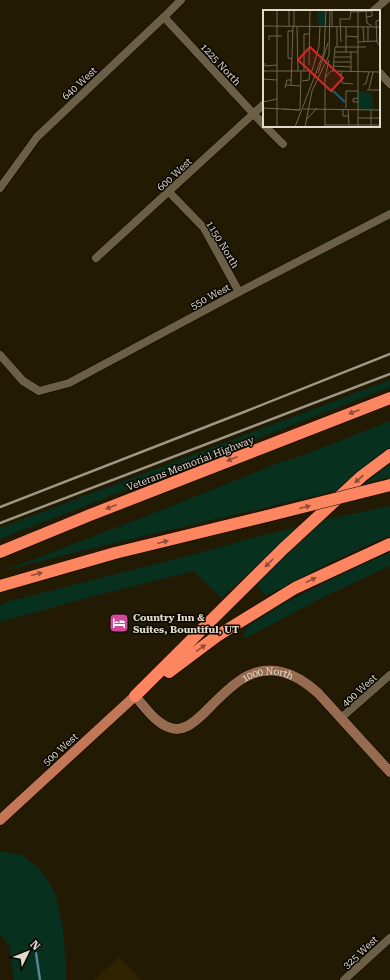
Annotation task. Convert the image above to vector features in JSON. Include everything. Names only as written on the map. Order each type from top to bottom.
[{"type":"highway","name":"Veterans Memorial Highway","points":[[0,552],[90,515],[390,398]]},
{"type":"highway","points":[[135,696],[283,549],[362,476],[390,455]]},
{"type":"highway","points":[[0,586],[115,553],[390,485]]},
{"type":"highway","points":[[135,696],[217,636],[295,588],[390,544]]},
{"type":"main road","name":"500 West","points":[[0,820],[135,696]]},
{"type":"street","name":"640 West","points":[[0,188],[37,137],[181,0]]},
{"type":"street","points":[[374,10],[386,0]]},
{"type":"street","name":"1225 North","points":[[164,17],[263,123]]},
{"type":"street","points":[[380,73],[390,84]]},
{"type":"street","name":"600 West","points":[[96,258],[263,105]]},
{"type":"street","name":"1225 North","points":[[267,127],[283,144]]},
{"type":"street","name":"1150 North","points":[[169,192],[204,228],[239,292]]},
{"type":"street","name":"550 West","points":[[3,365],[22,381],[39,391],[69,383],[239,292],[390,214]]},
{"type":"street","points":[[0,355],[3,365]]},
{"type":"street","name":"1000 North","points":[[135,696],[161,723],[177,729],[192,724],[240,680],[259,672],[280,671],[293,675],[318,693],[390,772]]},
{"type":"street","name":"400 West","points":[[341,718],[350,712],[390,675]]},
{"type":"street","name":"325 West","points":[[344,980],[390,938]]},
{"type":"shaded area","points":[[119,957],[141,980],[94,980]]},
{"type":"green space","points":[[390,380],[390,387],[0,539],[0,528]]},
{"type":"green space","points":[[390,421],[390,447],[360,470],[339,490],[68,554],[0,572],[157,512],[283,461],[301,456]]},
{"type":"green space","points":[[390,463],[390,477],[366,483]]},
{"type":"green space","points":[[390,506],[390,535],[333,561],[266,596],[256,585],[324,520]]},
{"type":"green space","points":[[297,527],[221,598],[194,571],[0,622],[0,605],[10,601]]},
{"type":"green space","points":[[390,552],[390,566],[323,597],[242,639],[247,627],[279,606]]},
{"type":"green space","points":[[1,851],[22,855],[39,868],[55,892],[62,922],[66,961],[66,980],[14,980],[9,945],[0,934]]},
{"type":"waterway","points":[[36,953],[40,980]]},
{"type":"railway","points":[[0,507],[390,354]]},
{"type":"railway","points":[[0,523],[390,374]]},
{"type":"place","name":"Country Inn & Suites, Bountiful, UT","points":[[119,623]]}]
